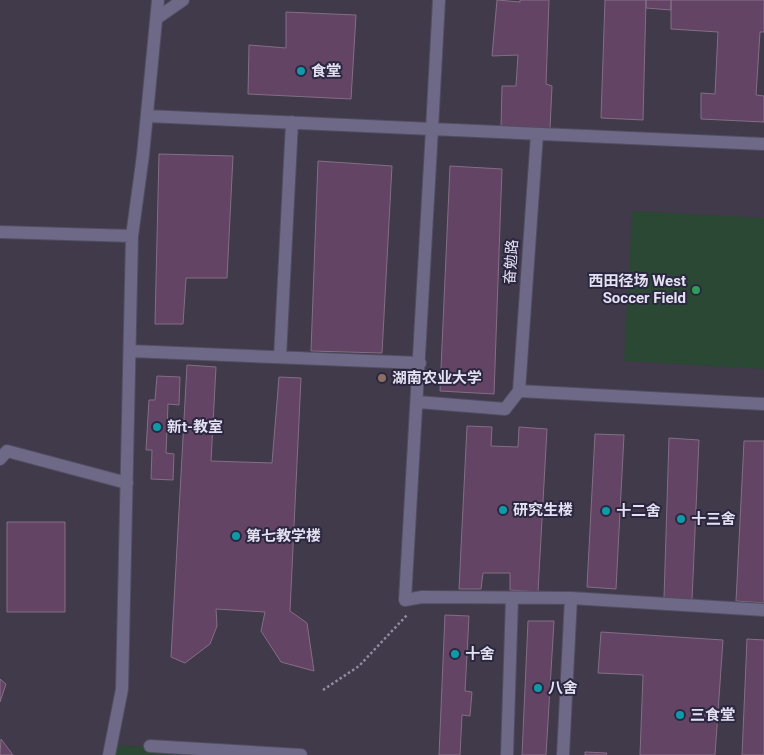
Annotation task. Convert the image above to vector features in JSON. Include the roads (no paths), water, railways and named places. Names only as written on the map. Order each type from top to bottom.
[{"type":"street","points":[[109,755],[122,689],[132,236],[147,116],[158,0]]},
{"type":"street","points":[[157,18],[183,0]]},
{"type":"street","points":[[439,0],[418,402],[405,600],[422,597],[571,598],[764,610]]},
{"type":"street","points":[[147,116],[764,144]]},
{"type":"street","points":[[280,357],[292,122]]},
{"type":"street","name":"奋勉路","points":[[519,391],[537,134]]},
{"type":"street","points":[[0,232],[132,236]]},
{"type":"street","points":[[130,350],[420,363]]},
{"type":"street","points":[[418,402],[505,409],[519,391],[764,404]]},
{"type":"street","points":[[0,459],[7,451],[127,483]]},
{"type":"street","points":[[507,755],[512,598]]},
{"type":"street","points":[[563,755],[571,598]]},
{"type":"street","points":[[150,746],[300,755]]},
{"type":"place","name":"食堂","points":[[301,71]]},
{"type":"place","name":"西田径场 West Soccer Field","points":[[696,290]]},
{"type":"place","name":"湖南农业大学","points":[[382,378]]},
{"type":"place","name":"新t-教室","points":[[157,427]]},
{"type":"place","name":"研究生楼","points":[[503,510]]},
{"type":"place","name":"十二舍","points":[[606,511]]},
{"type":"place","name":"十三舍","points":[[681,519]]},
{"type":"place","name":"第七教学楼","points":[[236,536]]},
{"type":"place","name":"十舍","points":[[455,654]]},
{"type":"place","name":"八舍","points":[[538,688]]},
{"type":"place","name":"三食堂","points":[[680,715]]}]
